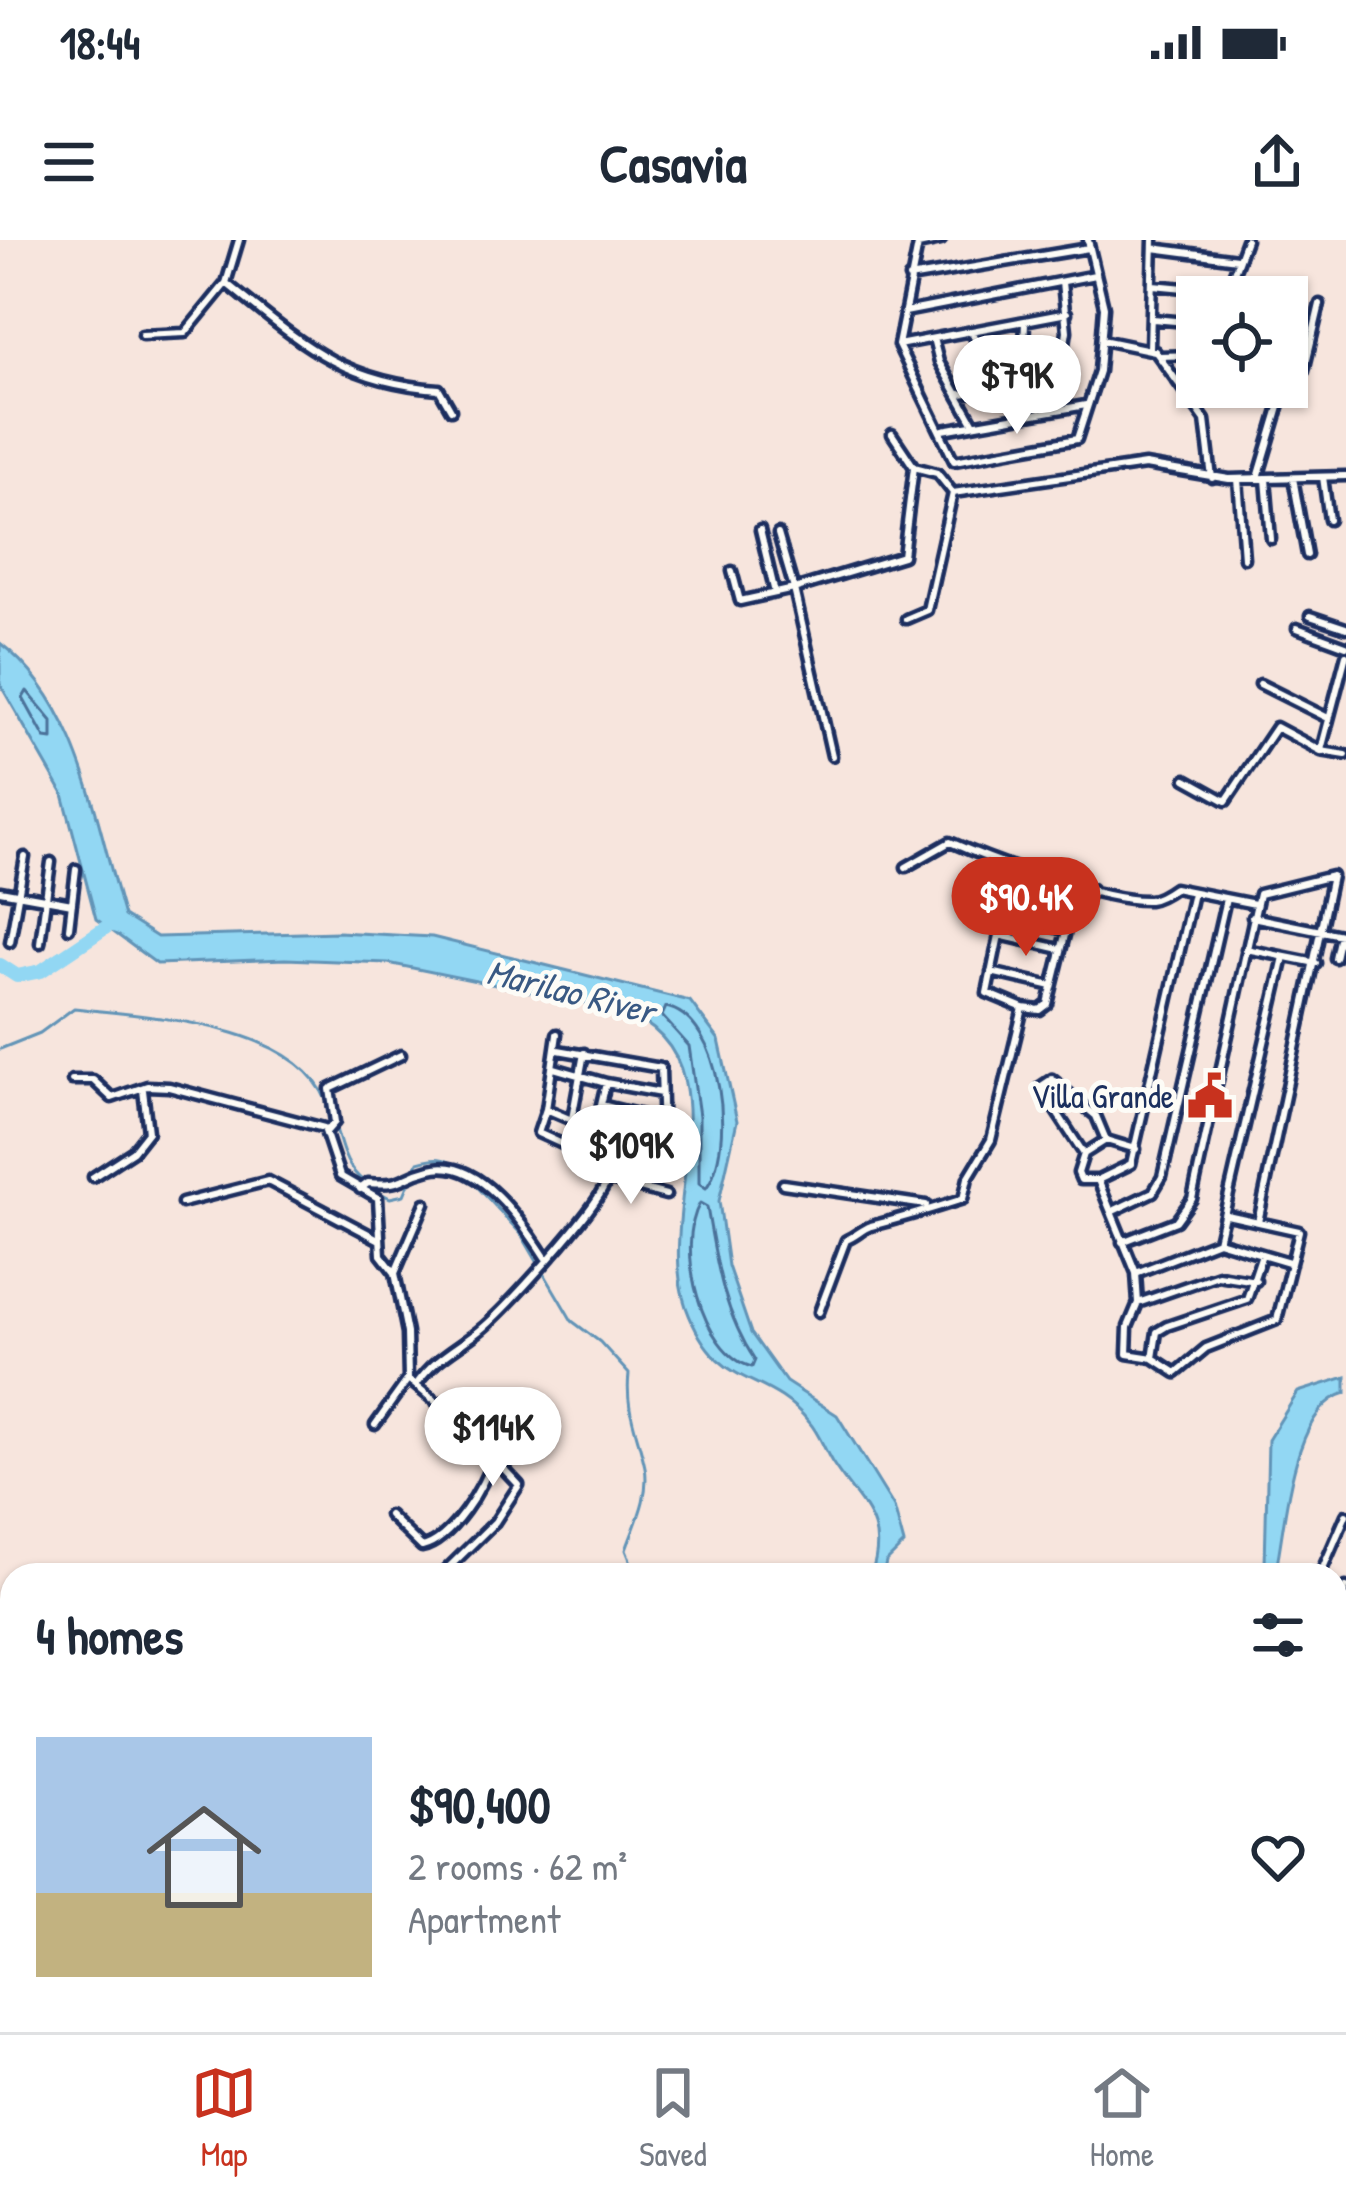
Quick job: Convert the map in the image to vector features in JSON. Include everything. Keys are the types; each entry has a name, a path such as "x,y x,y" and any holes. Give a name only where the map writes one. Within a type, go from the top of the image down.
{"street":[{"path":"142,335 185,332 226,283 239,240"},
{"path":"908,278 1089,244 1104,308 1099,371 1077,439 954,460 898,345 908,278 918,245 941,240"},
{"path":"1231,276 1246,240"},
{"path":"1150,348 1153,244 1237,259"},
{"path":"905,313 1095,275"},
{"path":"1054,407 1067,313 1062,282"},
{"path":"226,283 310,352 377,381 439,389 451,410"},
{"path":"1153,285 1176,288"},
{"path":"1308,354 1320,304"},
{"path":"898,345 934,342 1067,313"},
{"path":"1152,319 1176,321"},
{"path":"1024,347 1025,322"},
{"path":"973,334 982,358"},
{"path":"1102,340 1150,348 1176,380"},
{"path":"934,342 939,362 974,424"},
{"path":"1159,356 1176,356"},
{"path":"961,394 1059,379"},
{"path":"943,430 1086,405"},
{"path":"1194,408 1209,432 1212,478"},
{"path":"1271,539 1262,478 1280,408"},
{"path":"892,434 914,466 937,473 952,493 927,610 906,620"},
{"path":"952,493 1145,465 1212,478 1346,476"},
{"path":"732,571 740,601 903,556 914,466"},
{"path":"1323,476 1329,520"},
{"path":"1293,478 1307,555"},
{"path":"1238,479 1244,558"},
{"path":"760,530 775,593"},
{"path":"778,534 832,756"},
{"path":"1310,616 1346,628"},
{"path":"1297,628 1346,646"},
{"path":"1321,751 1346,655"},
{"path":"1260,684 1328,718"},
{"path":"1186,779 1226,801 1276,727 1321,751 1346,755"},
{"path":"906,867 950,842 1000,864 1092,890 1154,900 1174,888 1255,904"},
{"path":"10,943 14,894 25,856"},
{"path":"40,943 51,862"},
{"path":"69,928 76,869"},
{"path":"1122,1242 1176,1221 1190,1203 1259,894 1332,876 1258,1222"},
{"path":"1066,931 1004,911 987,993 1023,1008 1044,1008 1066,931 1092,890"},
{"path":"0,891 72,904"},
{"path":"1136,1149 1106,1140 1084,1154 1078,1177 1098,1180 1126,1168 1136,1149 1193,893"},
{"path":"1111,1212 1153,1192 1162,1177 1226,898"},
{"path":"1252,917 1343,935 1335,958"},
{"path":"998,935 1060,949"},
{"path":"1246,949 1316,963"},
{"path":"1218,1241 1284,957"},
{"path":"991,971 1052,986"},
{"path":"820,1312 846,1240 870,1227 897,1225 930,1206 963,1199 968,1178 991,1140 1023,1008"},
{"path":"557,1034 546,1109 536,1131 608,1165"},
{"path":"558,1050 661,1068 661,1142 616,1132 610,1136"},
{"path":"572,1120 584,1054"},
{"path":"327,1131 335,1122 330,1089 401,1055"},
{"path":"554,1068 663,1093"},
{"path":"1084,1154 1040,1087 1052,1079 1069,1098 1096,1116 1106,1140"},
{"path":"72,1080 93,1080 112,1098 170,1087 327,1131"},
{"path":"595,1130 606,1083"},
{"path":"93,1177 133,1150 148,1132 142,1090"},
{"path":"1054,1106 1069,1098"},
{"path":"601,1105 663,1120"},
{"path":"546,1109 610,1136"},
{"path":"327,1131 340,1176 381,1204 385,1265 395,1273"},
{"path":"375,1425 434,1360 479,1331 514,1297 588,1212 607,1179 610,1136"},
{"path":"609,1155 664,1168"},
{"path":"360,1189 368,1183 398,1185 431,1168 461,1170 495,1196 541,1262"},
{"path":"607,1179 666,1195"},
{"path":"1098,1180 1136,1273 1138,1304 1126,1349 1176,1373 1206,1348 1274,1323 1299,1231 1227,1215"},
{"path":"182,1203 268,1181 380,1240"},
{"path":"783,1184 930,1206"},
{"path":"425,1203 395,1273 412,1382 518,1481 517,1491 495,1522 453,1563"},
{"path":"1136,1273 1218,1241 1289,1262"},
{"path":"1153,1358 1157,1332 1243,1302 1256,1281 1262,1254"},
{"path":"1138,1304 1218,1275 1256,1281"},
{"path":"389,1515 422,1547 429,1546 452,1526 492,1458"},
{"path":"1325,1563 1346,1515"}],"water":[{"name":"Marilao River","path":"0,643 50,698 67,732 94,805 124,916 157,937 338,932 432,937 690,1001 719,1040 737,1121 719,1201 728,1266 751,1333 786,1382 837,1415 894,1507 904,1544 886,1563 874,1563 877,1540 869,1514 813,1426 776,1393 712,1354 686,1307 679,1269 679,1227 687,1099 678,1062 657,1032 619,1010 388,963 285,959 157,964 96,919 63,794 0,684"},
{"path":"1346,1377 1346,1393 1328,1402 1303,1441 1277,1563 1265,1563 1268,1440 1298,1392"}],"waterway":[{"path":"0,965 17,976 41,971 111,924 120,927"},
{"path":"0,1049 40,1033 74,1008 216,1028 252,1039 310,1075 327,1102 352,1169 390,1198 404,1195 418,1162 444,1160 458,1168"},
{"path":"470,1179 521,1234 572,1321 600,1342 629,1374 630,1411 646,1478 641,1510 626,1550 631,1563"}],"place":[{"name":"Villa Grande","path":"1210,1096"}]}
